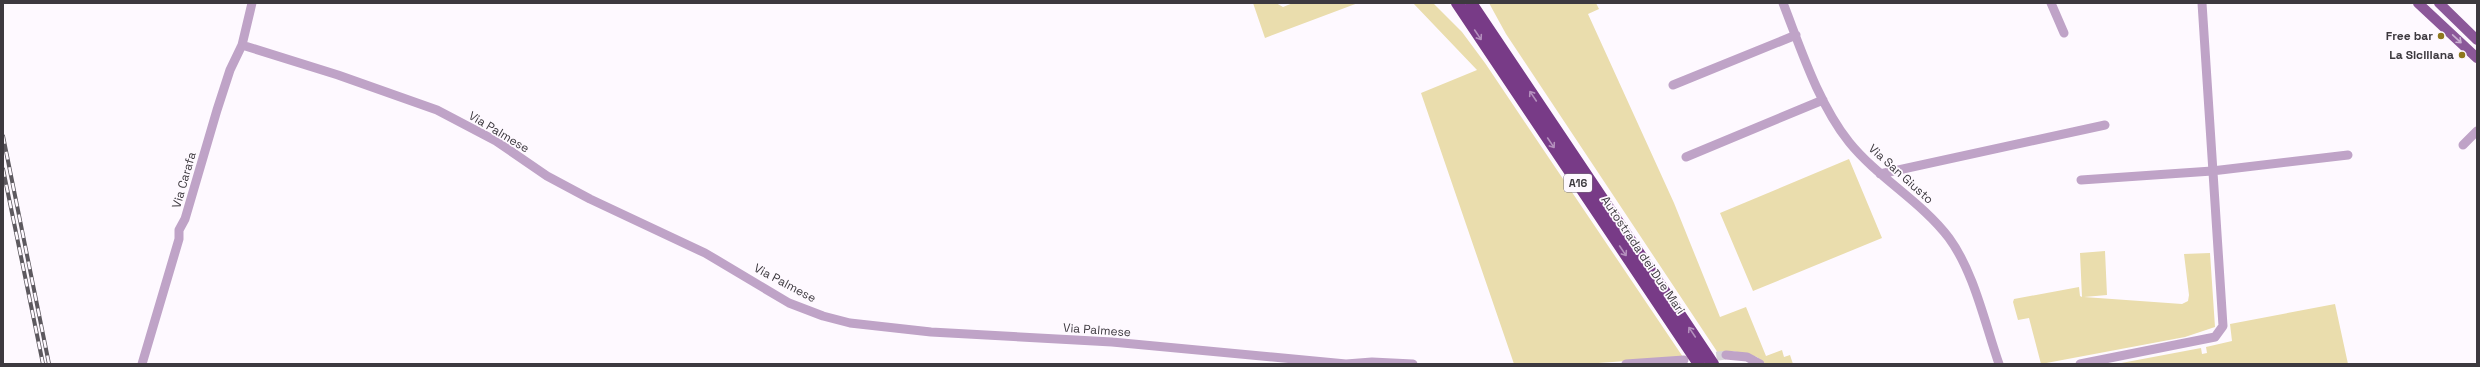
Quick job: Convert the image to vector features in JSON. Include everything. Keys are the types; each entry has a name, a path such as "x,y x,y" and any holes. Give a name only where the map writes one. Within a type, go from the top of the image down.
{"highway":[{"name":"Autostrada dei Due Mari","path":"1457,3 1699,364"},
{"name":"Autostrada dei Due Mari","path":"1471,3 1714,364"}],"main road":[{"path":"2418,3 2477,58"},
{"path":"2439,3 2477,40"}],"street":[{"name":"Via Carafa","path":"142,364 179,239 179,230 185,219 216,110 230,70 242,45 252,3"},
{"name":"Via San Giusto","path":"1783,3 1823,100 1849,141 1880,174 1930,217 1949,238 1960,255 1999,364"},
{"path":"2051,3 2064,33"},
{"path":"2080,364 2215,337 2223,326 2202,3"},
{"path":"1673,85 1796,35"},
{"name":"Via Palmese","path":"242,45 338,75 437,110 496,141 547,176 578,193 705,253 789,302 823,316 850,323 931,332 1112,342 1346,364 1372,362 1413,364"},
{"path":"1686,157 1823,100"},
{"path":"1880,174 2105,125"},
{"path":"2463,145 2476,134"},
{"path":"2081,180 2212,171 2348,155"},
{"path":"1726,355 1747,357 1760,364"},
{"path":"1626,364 1684,360"}],"shaded area":[{"path":"1253,3 1276,3 1283,7 1293,3 1358,3 1265,38"},
{"path":"1413,3 1433,3 1462,32 1485,63 1683,357 1584,364 1514,364 1421,93 1477,70"},
{"path":"1489,3 1596,3 1599,9 1588,14 1674,203 1720,317 1746,307 1766,356 1782,350 1784,357 1790,355 1793,364 1766,364 1757,357 1733,351 1718,353 1506,34"},
{"path":"1849,159 1882,238 1753,291 1720,213"},
{"path":"2105,251 2107,295 2084,297 2182,304 2188,301 2189,295 2184,254 2210,253 2215,327 2185,337 2041,364 2029,318 2018,320 2013,302 2014,299 2079,287 2080,296 2082,297 2080,253"},
{"path":"2335,304 2348,364 2116,364 2201,348 2202,354 2207,353 2206,347 2232,341 2230,324"}],"tunnel":[{"path":"1703,358 1726,355"}],"railway":[{"path":"3,136 49,364"},
{"path":"3,169 43,364"}],"place":[{"name":"Free bar","path":"2441,36"},
{"name":"La Siciliana","path":"2462,55"}]}
